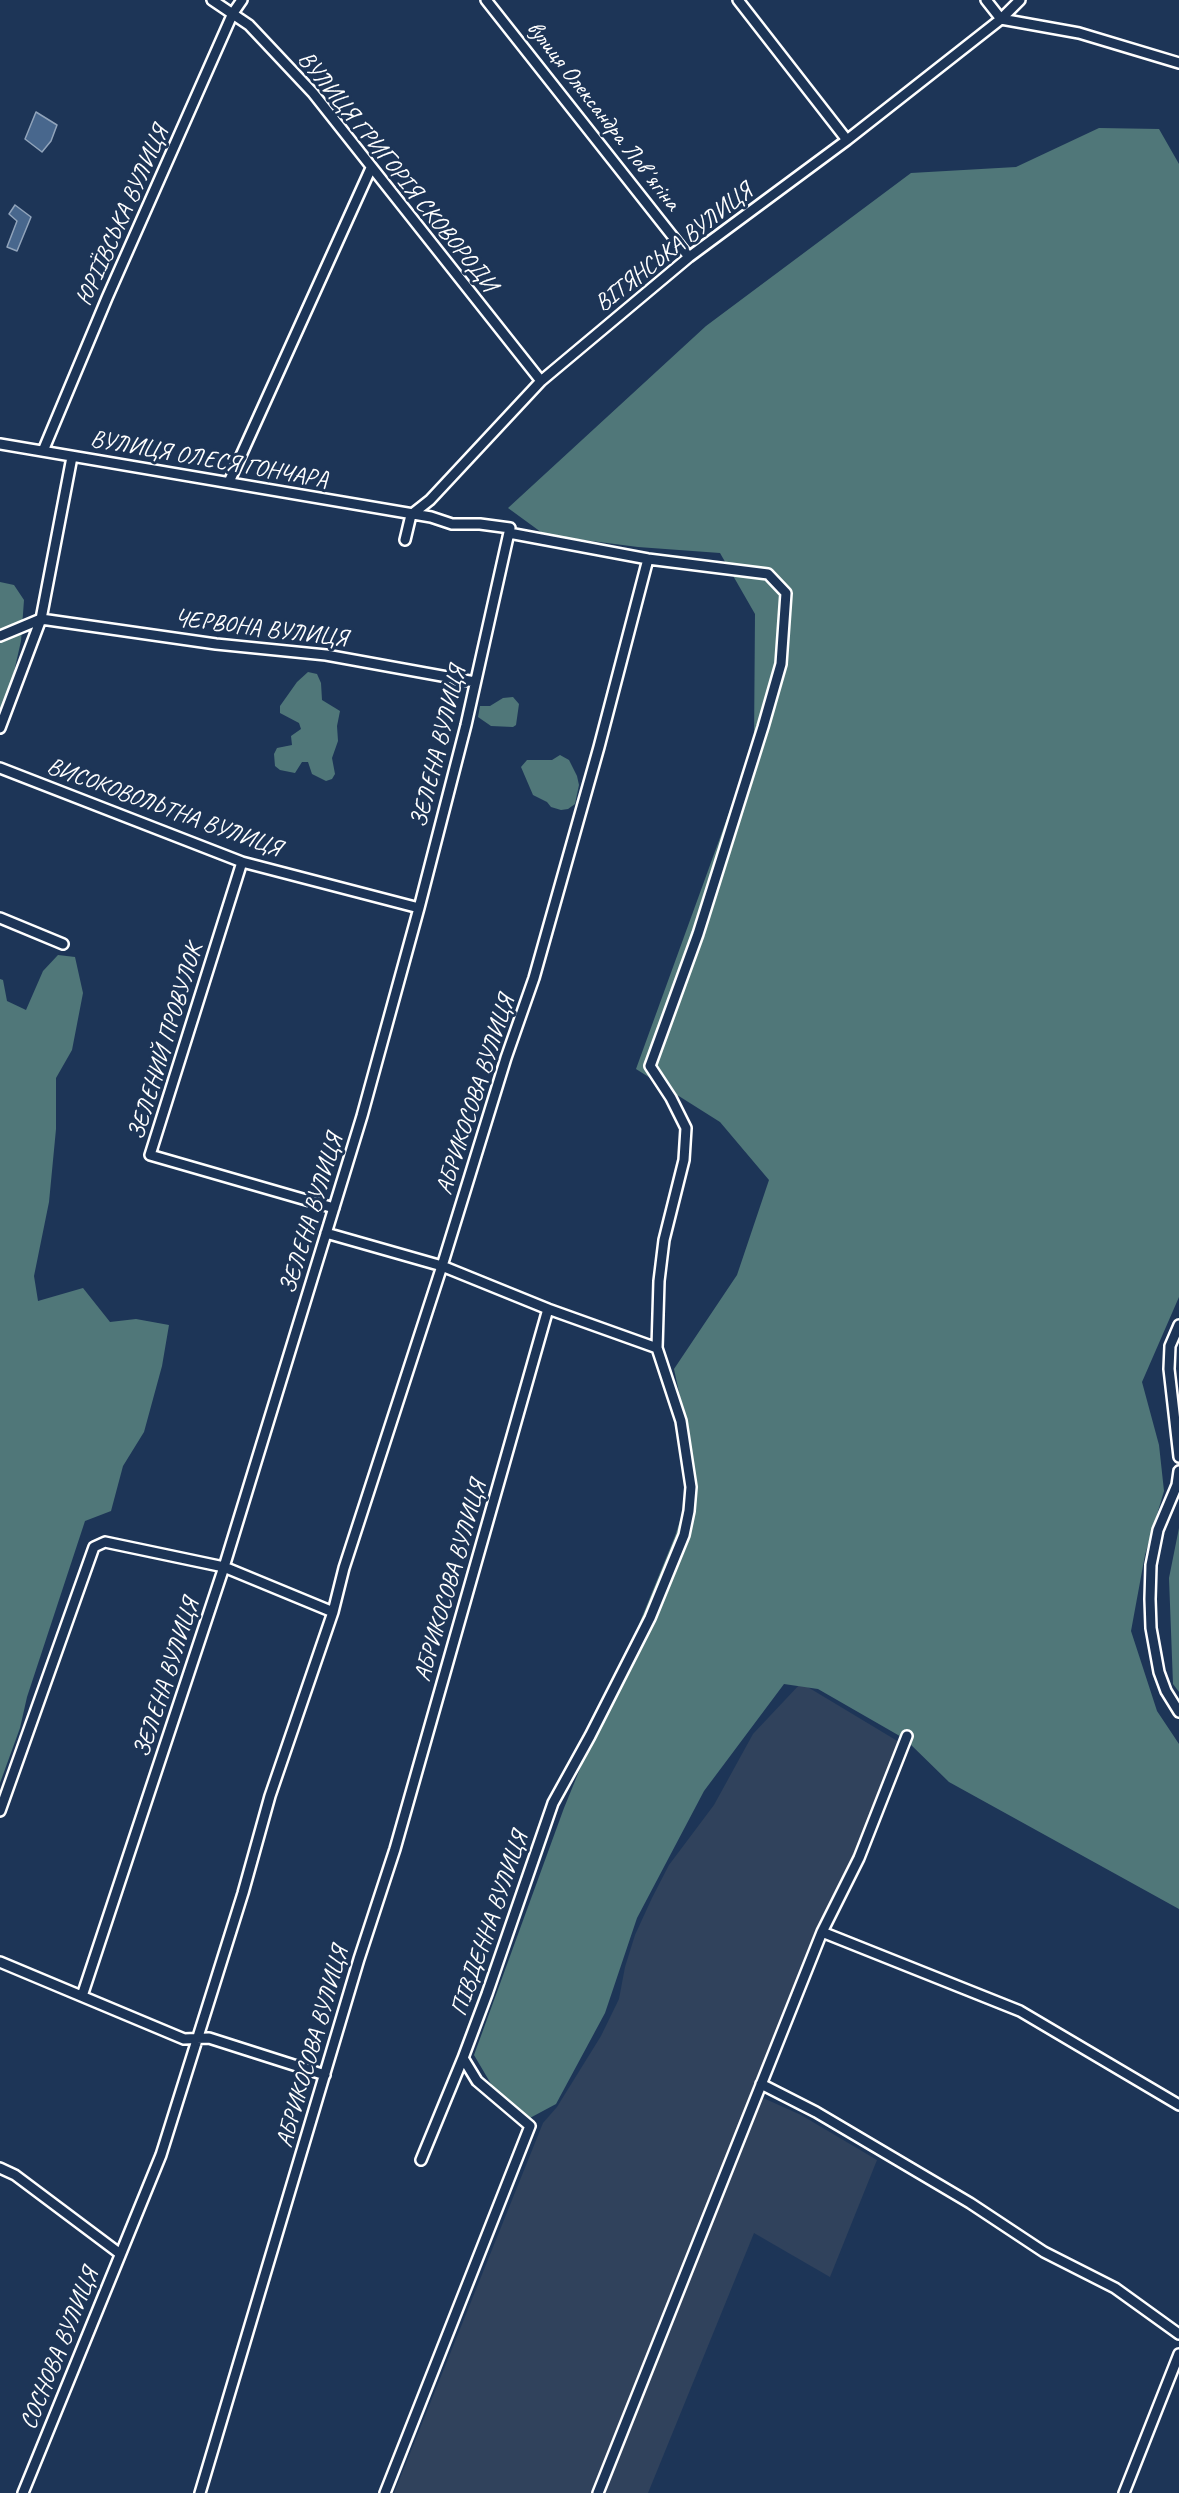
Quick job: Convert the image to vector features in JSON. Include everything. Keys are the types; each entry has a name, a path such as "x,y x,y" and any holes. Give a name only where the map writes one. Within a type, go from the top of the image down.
{"street":[{"name":"ВУЛИЦЯ ГРИГОРІЯ СКОВОРОДИ","path":"212,0 249,25 313,93 541,381"},
{"name":"ЮРІЇВСЬКА ВУЛИЦЯ","path":"44,451 107,298 233,13 242,0"},
{"name":"вулиця Олександра Ловʼягіна","path":"486,0 690,257"},
{"path":"738,0 847,140"},
{"path":"986,0 1001,19 1079,33 1179,63"},
{"name":"ВІТЯНСЬКА ВУЛИЦЯ","path":"411,515 430,500 541,381 690,257 847,140 1001,19 1020,0"},
{"path":"229,482 371,168"},
{"name":"ВУЛИЦЯ ОЛЕСЯ ГОНЧАРА","path":"0,444 411,515"},
{"path":"0,728 40,619 72,457"},
{"path":"430,500 426,510 431,518"},
{"path":"326,1233 442,1266 548,1309 657,1348 659,1281 664,1240 684,1160 687,1128 650,1066 698,934 782,663 786,593 768,574 648,559 508,533 510,528 502,526 452,524 411,515 405,540"},
{"name":"ЗЕЛЕНА ВУЛИЦЯ","path":"82,1996 224,1567 365,1105 419,908 475,682 508,533"},
{"name":"АБРИКОСОВА ВУЛИЦЯ","path":"333,1612 344,1568 442,1266 506,1058 534,978 599,747 648,559"},
{"path":"0,636 40,619"},
{"name":"ЧЕРВОНА ВУЛИЦЯ","path":"40,619 216,644 326,655 475,682"},
{"name":"ВИСОКОВОЛЬТНА ВУЛИЦЯ","path":"0,768 242,862 419,908"},
{"name":"ЗЕЛЕНИЙ ПРОВУЛОК","path":"242,862 150,1155 334,1208"},
{"path":"0,918 63,944"},
{"name":"АБРИКОСОВА ВУЛИЦЯ","path":"201,2493 359,1959 395,1849 548,1309"},
{"path":"1179,1325 1170,1346 1169,1369 1179,1457"},
{"name":"ПІВДЕННА ВУЛИЦЯ","path":"421,2160 487,1994 553,1803 650,1618 684,1535 691,1487 681,1421 657,1348"},
{"path":"1179,1471 1177,1485 1158,1530 1151,1565 1150,1599 1151,1628 1159,1672 1166,1691 1179,1712"},
{"path":"0,1812 94,1547 105,1542 224,1567 333,1612"},
{"name":"СОСНОВА ВУЛИЦЯ","path":"23,2493 119,2253 161,2155 243,1893 270,1796 333,1612"},
{"path":"598,2493 822,1932 859,1858 907,1736"},
{"path":"822,1932 1020,2011 1179,2105"},
{"path":"0,1962 184,2039 208,2038 325,2075"},
{"path":"385,2493 530,2126 477,2081 463,2058"},
{"path":"761,2085 816,2112 970,2203 1044,2252 1115,2288 1179,2334"},
{"name":"СОСНОВА ВУЛИЦЯ","path":"0,2168 15,2175 119,2253"},
{"path":"1124,2493 1179,2354"}],"shaded area":[{"path":"36,112 57,125 51,141 42,152 25,139"},
{"path":"15,205 31,217 17,251 7,247 17,221 9,214"},
{"path":"801,1683 899,1742 854,1861 860,1867 821,1950 761,2097 801,2115 877,2160 830,2277 754,2233 648,2493 394,2493 543,2123 557,2107 601,2036 619,1999 625,1967 635,1935 652,1898 669,1865 714,1805 753,1734"}],"green space":[{"path":"1099,128 1159,129 1179,164 1179,1297 1142,1382 1159,1445 1164,1491 1145,1555 1131,1631 1157,1711 1179,1744 1179,1909 949,1782 905,1739 818,1689 784,1684 704,1791 637,1918 605,2013 556,2104 528,2119 494,2089 474,2055 564,1808 675,1536 691,1487 689,1439 674,1369 737,1275 769,1180 720,1122 636,1069 754,744 755,614 720,553 638,547 545,535 508,508 706,326 911,173 1016,167"},
{"path":"0,582 14,585 24,600 21,641 11,685 0,712"},
{"path":"308,672 317,674 321,683 322,700 340,711 337,726 338,741 332,758 335,774 332,779 326,781 312,774 308,762 302,762 295,773 280,770 275,766 274,754 277,748 292,745 291,736 301,729 299,723 280,713 280,706 297,682"},
{"path":"513,697 519,704 516,725 513,727 491,726 478,717 480,706 490,706 503,698"},
{"path":"560,755 569,760 579,785 575,804 568,809 561,810 551,807 547,802 533,795 521,767 527,760 552,760"},
{"path":"58,955 75,957 83,993 72,1050 56,1078 56,1129 49,1202 34,1276 38,1301 83,1288 110,1322 136,1319 169,1325 162,1366 144,1432 123,1466 111,1511 85,1521 27,1697 20,1728 0,1783 0,979 3,980 7,1001 26,1010 43,971"},
{"path":"1179,1528 1179,1692 1173,1684 1169,1578"}]}
